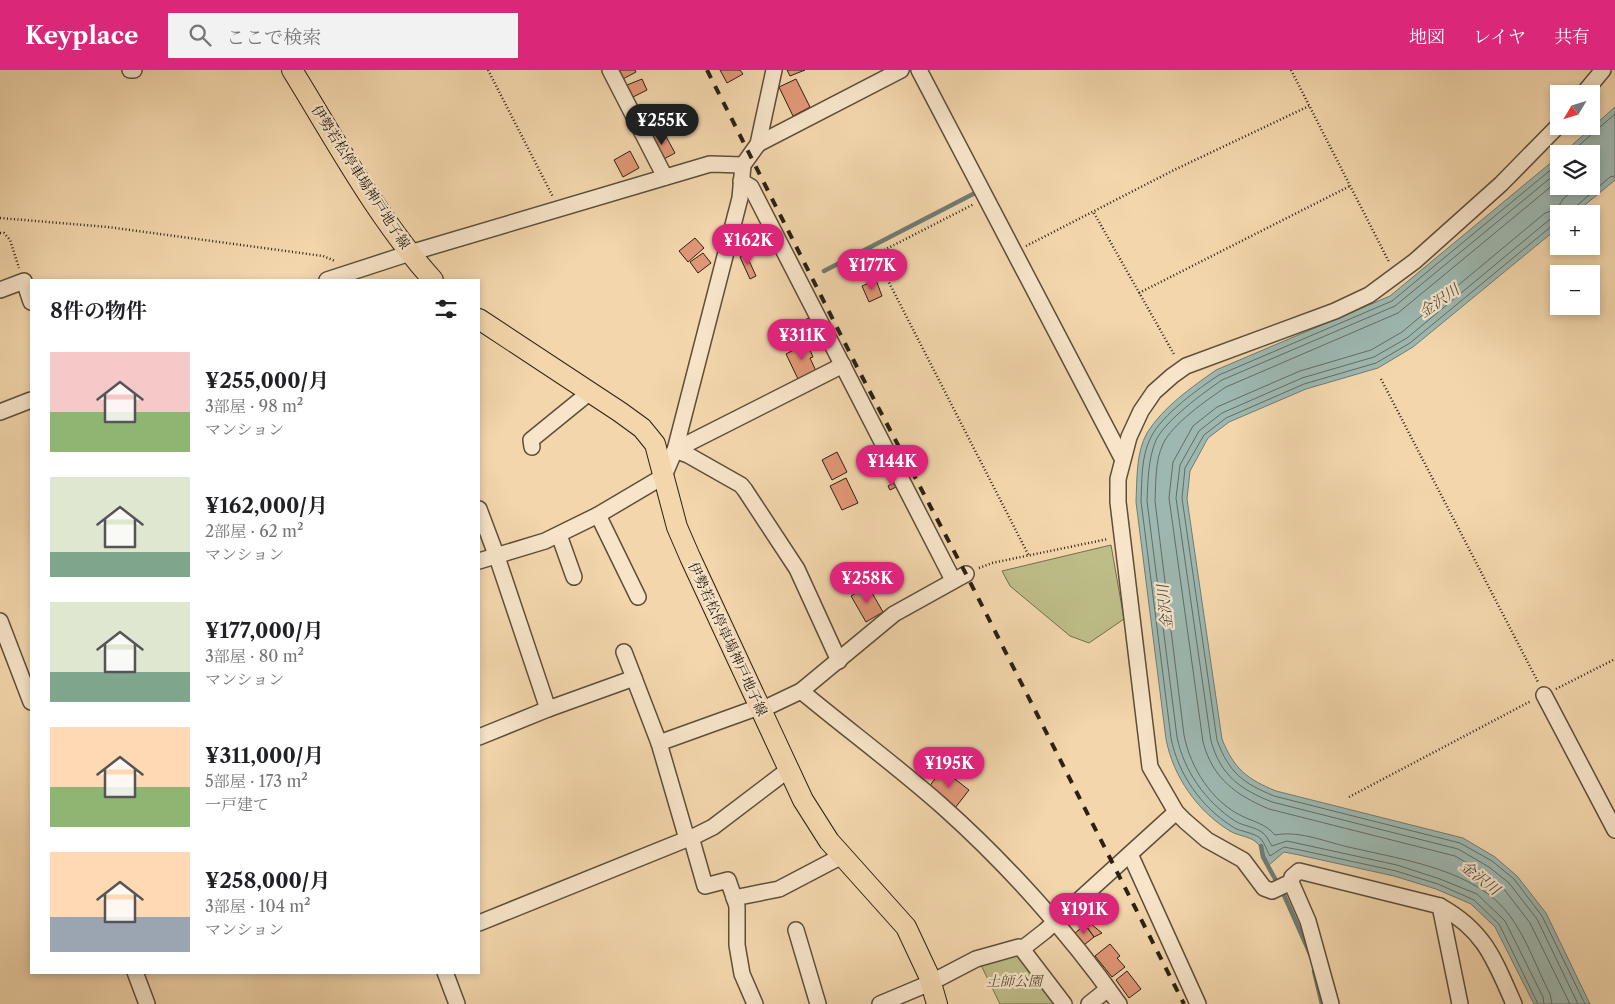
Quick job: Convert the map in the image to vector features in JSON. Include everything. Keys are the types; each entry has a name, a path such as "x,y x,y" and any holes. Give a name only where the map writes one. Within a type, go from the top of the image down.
{"main road":[{"name":"伊勢若松停車場神戸地子線","path":"292,70 357,176 410,253 432,279"},
{"name":"伊勢若松停車場神戸地子線","path":"480,320 642,428 654,444 677,527 788,770 818,825 842,856 906,927 913,938 937,1004"}],"street":[{"path":"610,70 665,177"},
{"path":"480,561 497,557 559,535 598,515 664,476 675,450 733,226 743,165 758,144 774,70"},
{"path":"758,144 901,70"},
{"path":"919,70 1122,458"},
{"path":"1589,85 1603,70"},
{"path":"1514,1004 1488,948 1469,924 1440,906 1299,871 1284,886 1272,891 1264,888 1243,860 1207,840 1176,812 1150,767 1118,502 1122,458 1128,437 1149,398 1182,369 1207,357 1335,310 1369,295 1396,277 1501,184 1550,135"},
{"path":"330,279 356,269 710,164 743,165"},
{"path":"659,744 760,709 801,691 894,614 960,577 843,365 751,186 741,181"},
{"path":"0,290 24,281 30,299"},
{"path":"675,450 843,365"},
{"path":"532,447 531,440 590,392"},
{"path":"0,412 30,400"},
{"path":"675,450 741,485 745,490 797,569 839,661"},
{"path":"480,512 548,709"},
{"path":"598,515 638,598"},
{"path":"559,535 574,576"},
{"path":"0,621 30,699"},
{"path":"624,652 659,744 705,886 728,880 737,906 737,945 742,974 755,1004"},
{"path":"480,737 548,709 634,678"},
{"path":"801,691 942,806 1055,922 1119,1004"},
{"path":"1544,695 1615,830"},
{"path":"480,923 713,827 788,770"},
{"path":"1022,949 1055,922 1176,812"},
{"path":"1130,854 1198,1004"},
{"path":"734,898 779,889 842,856"},
{"path":"1284,886 1308,921 1331,1004"},
{"path":"1440,906 1460,1004"},
{"path":"796,930 818,1004"},
{"path":"880,1004 976,959 1018,947 1022,949 1064,1004"},
{"path":"136,974 147,1004"},
{"path":"446,974 457,1004"},
{"path":"1088,1004 1108,988"}],"path":[{"path":"488,70 559,209"},
{"path":"1291,70 1396,277"},
{"path":"1014,252 1176,169 1309,106"},
{"path":"1139,293 1350,186"},
{"path":"853,266 986,198"},
{"path":"1094,212 1182,369"},
{"path":"0,218 108,227 323,256 356,269"},
{"path":"0,233 4,233 10,240 24,281"},
{"path":"876,254 879,264 1029,556"},
{"path":"1381,379 1544,695"},
{"path":"960,577 992,563 1122,536"},
{"path":"1349,797 1615,659"}],"green space":[{"path":"1111,545 1124,619 1089,643 1070,636 1010,586 1002,571"},
{"name":"土師公園","path":"1020,952 1060,1004 1000,1004 980,963"}],"water":[{"path":"1615,107 1615,180 1600,192 1600,145 1572,145 1583,135 1600,135 1600,120"},
{"name":"金沢川","path":"1550,163 1550,195 1597,195 1585,205 1550,205 1550,234 1413,347 1378,368 1306,389 1229,422 1208,438 1190,471 1187,499 1222,739 1231,758 1243,772 1257,782 1276,791 1463,838 1495,857 1517,876 1546,913 1590,1004 1534,1004 1495,927 1471,904 1436,889 1394,876 1284,852 1269,865 1262,849 1256,842 1250,838 1233,833 1218,823 1197,803 1181,779 1169,753 1136,502 1138,466 1143,441 1161,415 1178,398 1216,370 1390,296"}],"building":[{"path":"616,70 635,70 636,72 621,80"},
{"path":"720,70 740,70 743,74 727,83"},
{"path":"787,70 805,70 790,76"},
{"path":"642,79 647,90 633,97 627,85"},
{"path":"796,79 810,107 793,116 779,87"},
{"path":"663,131 675,153 662,160 650,138"},
{"path":"630,151 639,168 623,177 614,160"},
{"path":"695,238 704,248 688,262 679,251"},
{"path":"703,253 711,263 698,273 690,262"},
{"path":"746,254 756,276 750,279 740,257"},
{"path":"876,280 882,296 869,302 862,286"},
{"path":"809,318 816,331 802,338 795,324"},
{"path":"807,343 813,357 810,358 816,371 798,379 786,354"},
{"path":"837,452 847,472 832,480 822,460"},
{"path":"846,478 858,503 842,510 830,486"},
{"path":"893,483 896,487 890,490 888,486"},
{"path":"868,586 883,612 866,622 851,596"},
{"path":"942,769 969,790 955,808 929,787"},
{"path":"1091,924 1102,933 1094,937 1087,927"},
{"path":"1085,925 1094,937 1084,945 1075,933"},
{"path":"1110,944 1120,956 1117,958 1125,967 1112,977 1095,956"},
{"path":"1127,971 1141,989 1129,998 1116,980"}],"waterway":[{"path":"824,271 975,193"},
{"path":"1261,846 1263,857 1284,895 1311,956"},
{"path":"1314,971 1322,1004"}],"railway":[{"path":"707,70 858,369 966,574 1184,1004"}]}
